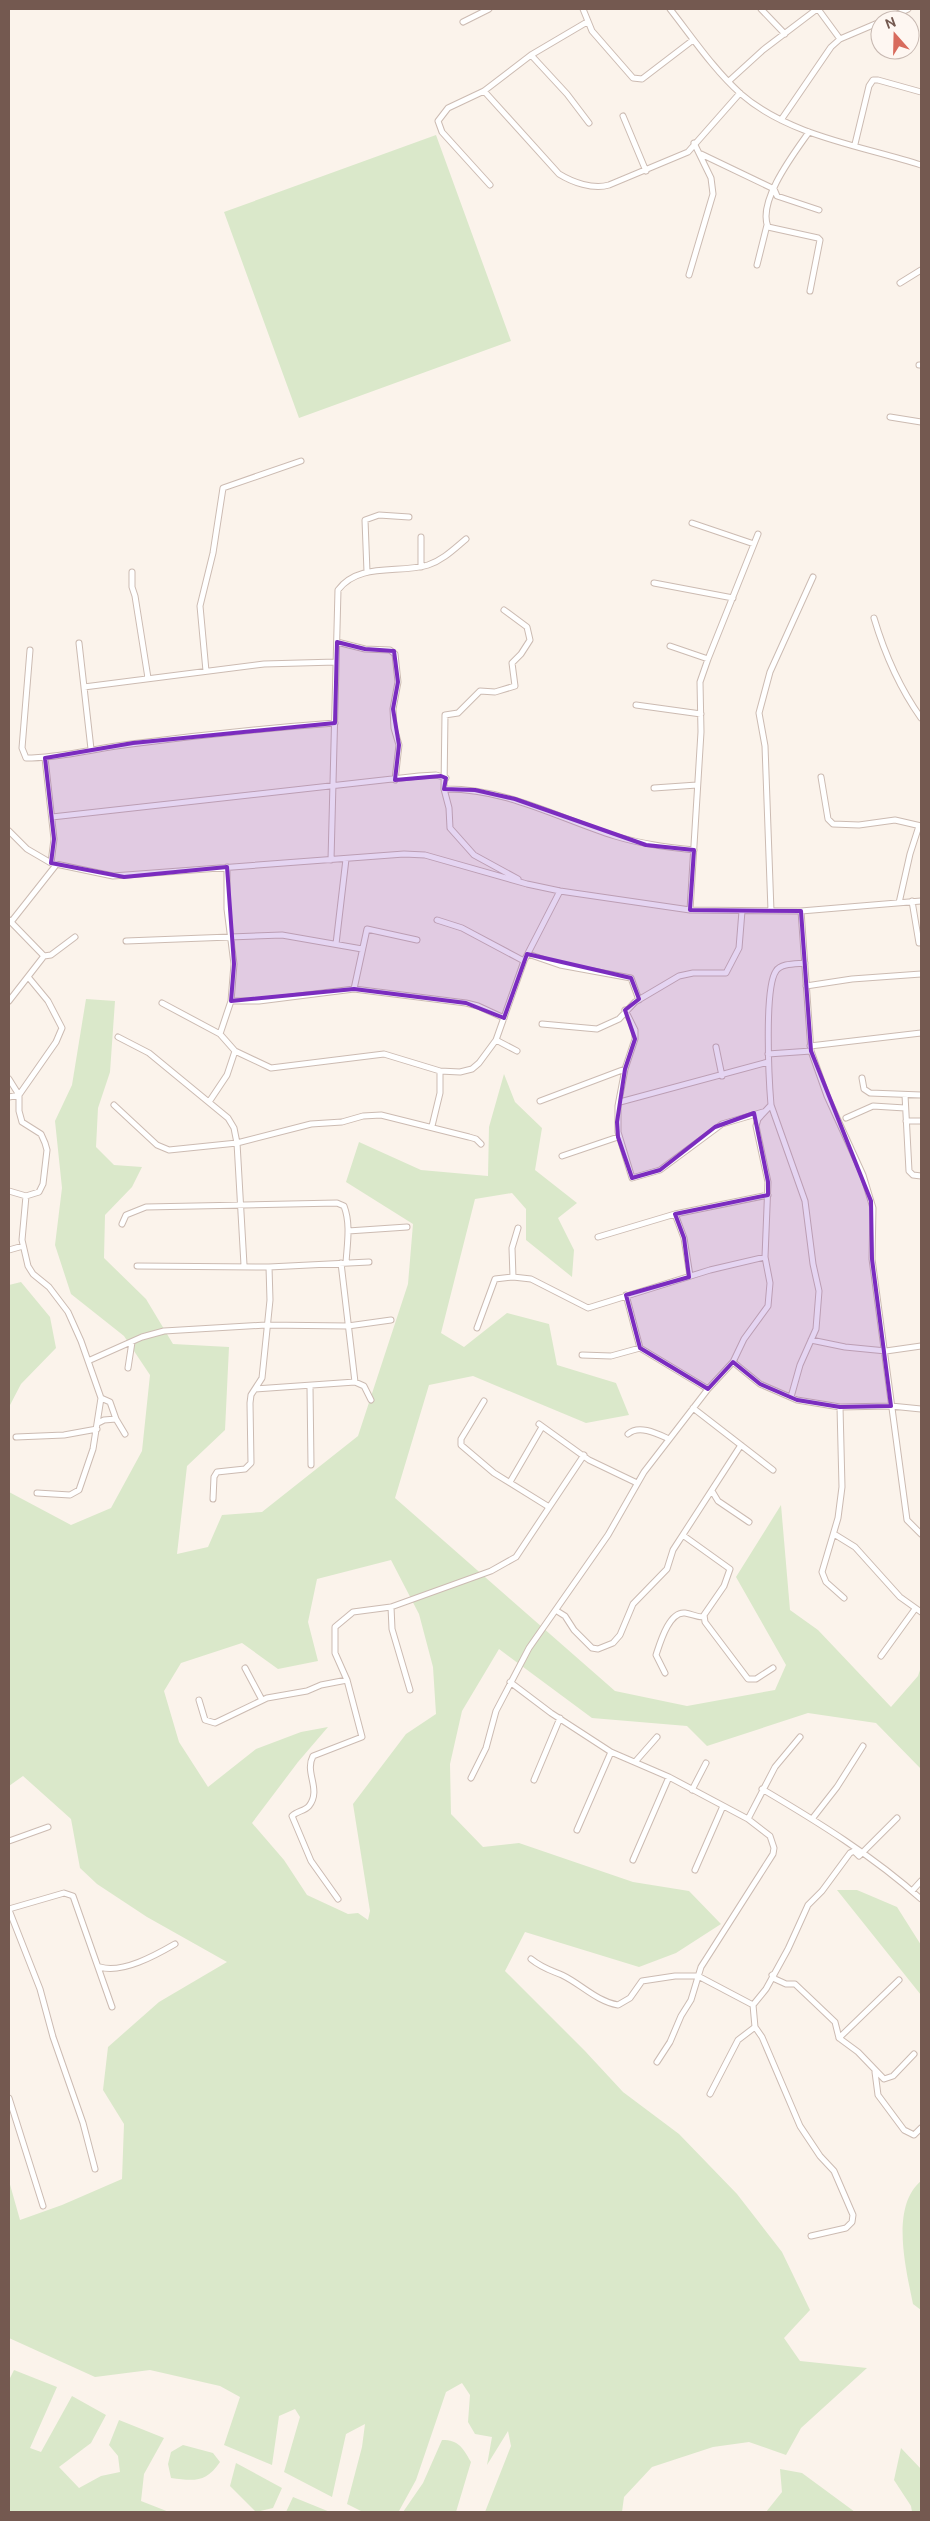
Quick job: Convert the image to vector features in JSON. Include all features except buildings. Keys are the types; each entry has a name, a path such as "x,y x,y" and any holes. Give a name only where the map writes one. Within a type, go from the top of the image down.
{"street":[{"path":"463,22 489,9"},
{"path":"583,9 587,22 622,65 638,80 642,79 693,40"},
{"path":"670,9 693,40 740,93 781,120 809,132 921,165"},
{"path":"761,9 785,34"},
{"path":"729,81 818,9 840,39"},
{"path":"490,185 442,132 438,124 440,118 448,108 484,91 531,55 587,22"},
{"path":"781,120 831,47 840,39 870,26"},
{"path":"531,55 567,94 589,122"},
{"path":"855,144 873,80 921,92"},
{"path":"484,91 559,174 568,179 603,187 683,156 740,93"},
{"path":"623,116 646,171"},
{"path":"757,265 767,225 768,206 774,189 782,172 809,132"},
{"path":"689,275 713,194 711,178 694,143"},
{"path":"701,154 774,189 777,196 819,210"},
{"path":"767,225 782,231 820,240 810,291"},
{"path":"900,283 921,270"},
{"path":"890,417 921,422"},
{"path":"206,671 200,606 213,553 224,488 301,461"},
{"path":"367,572 365,520 379,514 409,517"},
{"path":"692,523 754,544"},
{"path":"690,910 701,714 700,682 758,534"},
{"path":"421,537 421,567"},
{"path":"331,860 338,590 346,581 367,572 421,567 444,558 466,539"},
{"path":"132,572 132,587 136,596 148,678"},
{"path":"771,911 765,746 759,713 770,672 813,577"},
{"path":"654,583 733,598"},
{"path":"504,610 526,627 530,640 521,654 512,663 515,686 496,692 480,691 458,713 445,715 446,778 444,789 450,808 450,828 474,855 527,884"},
{"path":"874,618 884,650 903,692 921,718"},
{"path":"337,642 365,649 390,650 395,654 398,682 393,709 394,728 399,745 395,780"},
{"path":"79,643 91,749"},
{"path":"670,646 708,658"},
{"path":"30,650 22,753 26,758 45,758 91,749 268,728 335,723"},
{"path":"84,687 274,663 336,662"},
{"path":"636,705 701,714"},
{"path":"44,956 10,921 54,864 54,839 45,758"},
{"path":"52,817 436,775 446,778"},
{"path":"821,777 828,819 833,824 859,825 895,820 920,826 910,854 899,903"},
{"path":"654,788 697,784"},
{"path":"444,789 475,790 515,799 553,811 581,824 646,845 694,850"},
{"path":"9,831 27,849 54,864 124,877 227,867 346,859 384,854 425,855 527,884 560,891 690,910 801,911 921,900"},
{"path":"336,944 346,859"},
{"path":"220,1034 231,1002 234,964 230,936 227,867"},
{"path":"162,1003 220,1034 235,1051 270,1068 384,1054 440,1071 460,1072 472,1068 479,1063 496,1040 524,961 560,891"},
{"path":"912,902 919,944"},
{"path":"542,1024 597,1029 618,1019 625,1010 639,1000 685,974 726,973 740,948 742,911"},
{"path":"801,911 810,1048 822,1084 863,1176 871,1201 872,1259 886,1351 891,1406 907,1520 921,1534"},
{"path":"437,920 462,928 524,961"},
{"path":"354,988 366,931 369,928 417,940"},
{"path":"126,941 230,936 291,936 362,949"},
{"path":"9,1001 29,978 44,956 51,955 75,937"},
{"path":"528,954 560,965 631,978 639,1000"},
{"path":"791,1398 799,1367 818,1320 820,1291 809,1243 807,1208 771,1105 768,1054 771,982 776,970 782,966 804,963"},
{"path":"806,986 852,978 921,974"},
{"path":"9,1097 19,1095 56,1042 62,1028 53,1009 29,978"},
{"path":"231,1002 259,1001 354,988 466,1003 478,1006 504,1018"},
{"path":"625,1010 635,1030 635,1039 625,1069 618,1106 618,1137 632,1178 660,1170 722,1124 763,1112"},
{"path":"768,1054 921,1033"},
{"path":"118,1037 150,1054 228,1118 237,1143 244,1265"},
{"path":"496,1040 518,1051"},
{"path":"716,1047 722,1076"},
{"path":"209,1102 227,1075 235,1051"},
{"path":"620,1102 722,1076 768,1062"},
{"path":"540,1101 625,1069"},
{"path":"432,1126 440,1093 440,1071"},
{"path":"862,1078 866,1092 905,1095 921,1094"},
{"path":"9,1079 19,1095 20,1118 25,1124 41,1134 47,1150 42,1189 39,1192 26,1196 9,1191"},
{"path":"905,1095 909,1171 913,1175 921,1176"},
{"path":"114,1105 165,1150 237,1143 286,1129 311,1124 342,1122 366,1116 388,1116 432,1126 476,1139 481,1144"},
{"path":"471,1778 486,1748 496,1711 529,1648 557,1611 618,1520 637,1483 708,1389 733,1362 744,1339 768,1306 770,1283 765,1257 768,1194 765,1163 756,1126 763,1112 771,1105"},
{"path":"846,1118 873,1106 893,1109 905,1108"},
{"path":"906,1121 921,1121"},
{"path":"562,1156 618,1137"},
{"path":"598,1237 675,1214 768,1194"},
{"path":"26,1196 22,1234 23,1246 30,1271 49,1287 68,1312 101,1398 102,1418 97,1426 93,1449 76,1493 37,1493"},
{"path":"122,1224 126,1215 146,1207 300,1203 341,1204 345,1210 348,1230 343,1263 354,1382"},
{"path":"675,1214 684,1238 690,1276"},
{"path":"348,1230 407,1227"},
{"path":"513,1276 512,1248 518,1228"},
{"path":"9,1250 23,1246"},
{"path":"477,1328 493,1281 513,1276 531,1279 588,1308 690,1276 765,1257"},
{"path":"137,1266 244,1265 269,1267 369,1262"},
{"path":"213,1499 214,1477 217,1472 246,1469 250,1466 250,1403 255,1389 262,1378 270,1300 269,1267"},
{"path":"626,1295 640,1348 708,1389"},
{"path":"88,1361 152,1334 171,1330 266,1325 348,1326 391,1320"},
{"path":"811,1340 845,1347 886,1351 921,1346"},
{"path":"128,1368 132,1342"},
{"path":"582,1355 611,1356 640,1348"},
{"path":"733,1362 760,1384 791,1398 840,1407 891,1406 921,1409"},
{"path":"255,1389 310,1387 354,1382 364,1386 371,1400"},
{"path":"310,1387 311,1465"},
{"path":"101,1398 110,1402 116,1419 125,1434"},
{"path":"484,1401 460,1442 494,1473 549,1507"},
{"path":"840,1407 842,1487 834,1534 822,1575 826,1582 844,1598"},
{"path":"693,1408 773,1470"},
{"path":"102,1418 116,1419"},
{"path":"16,1437 64,1435 97,1426"},
{"path":"510,1482 540,1426 589,1460 637,1483"},
{"path":"628,1434 637,1429 657,1433 669,1439"},
{"path":"557,1611 565,1616 574,1630 592,1648 598,1649 613,1643 620,1635 633,1604 670,1565 671,1554 685,1537 741,1445"},
{"path":"338,1899 310,1861 292,1816 308,1807 314,1792 308,1767 313,1756 362,1737 347,1680 335,1653 335,1627 353,1612 391,1607 491,1571 509,1562 516,1557 584,1455"},
{"path":"712,1491 718,1501 749,1522"},
{"path":"834,1534 855,1547 900,1598 921,1612"},
{"path":"685,1537 730,1569 724,1586 703,1617"},
{"path":"391,1607 392,1629 410,1690"},
{"path":"881,1656 915,1609"},
{"path":"665,1673 656,1655 667,1624 678,1614 684,1612 694,1617 703,1617"},
{"path":"703,1617 748,1679 756,1679 774,1668"},
{"path":"246,1668 262,1700"},
{"path":"199,1700 205,1720 215,1723 262,1700 307,1691 347,1680"},
{"path":"510,1682 612,1752 669,1777 748,1819 770,1836 774,1848 773,1854 701,1967 691,2000 681,2016 670,2042 657,2062"},
{"path":"534,1780 560,1718"},
{"path":"635,1762 657,1737"},
{"path":"748,1819 775,1767 800,1737"},
{"path":"812,1819 850,1768 863,1746"},
{"path":"577,1830 612,1752"},
{"path":"692,1790 706,1763"},
{"path":"633,1860 669,1777"},
{"path":"762,1789 812,1819 862,1853 921,1899"},
{"path":"694,1870 723,1806"},
{"path":"811,2236 846,2228 852,2222 853,2214 834,2171 820,2156 800,2126 762,2037 755,2027 753,2006 766,1988 793,1940 808,1905 822,1891 850,1853 854,1851 859,1856 897,1818"},
{"path":"9,1841 48,1827"},
{"path":"912,1891 921,1881"},
{"path":"95,2169 83,2123 53,2036 40,1989 9,1909 48,1896 70,1894 100,1967 112,2007"},
{"path":"100,1967 110,1969 137,1962 152,1957 175,1944"},
{"path":"531,1959 546,1970 562,1975 591,1994 618,2005 630,1998 642,1981 675,1976 698,1976 753,2006"},
{"path":"772,1978 795,1984 835,2022 839,2038 858,2052 875,2071 887,2079 914,2054"},
{"path":"839,2038 899,1980"},
{"path":"710,2094 738,2040 755,2027"},
{"path":"875,2071 878,2095 904,2130 914,2135 921,2128"},
{"path":"9,2098 44,2206"}],"highlighted area":[{"path":"337,642 365,649 394,651 398,682 393,709 399,745 395,780 441,776 446,778 444,789 475,790 515,799 646,845 694,850 690,910 801,911 811,1051 871,1201 872,1259 891,1406 840,1407 797,1400 760,1384 733,1362 708,1389 640,1348 626,1295 689,1277 684,1238 675,1214 768,1195 768,1182 754,1113 715,1127 660,1170 632,1178 618,1137 617,1122 625,1069 635,1039 625,1010 639,999 631,978 527,954 504,1018 466,1003 354,989 231,1001 234,964 227,867 124,877 51,863 54,839 45,758 133,743 335,723"}],"green space":[{"path":"436,135 511,341 299,418 224,212"},
{"path":"86,999 115,1001 110,1072 98,1108 96,1147 114,1165 142,1167 132,1187 105,1215 104,1258 146,1299 173,1344 229,1347 225,1430 187,1466 177,1554 208,1547 222,1515 262,1512 358,1436 408,1284 413,1224 346,1182 359,1142 421,1170 488,1176 489,1127 504,1074 515,1102 542,1128 535,1170 577,1203 558,1218 574,1250 572,1277 526,1240 526,1209 512,1193 475,1199 441,1333 464,1347 507,1313 549,1324 557,1365 616,1383 629,1415 586,1423 473,1376 429,1385 395,1498 615,1691 687,1706 775,1690 786,1665 736,1577 781,1505 790,1610 818,1630 891,1707 918,1676 921,1667 921,1769 876,1723 808,1713 707,1746 687,1726 592,1718 499,1649 462,1711 450,1764 451,1814 483,1847 519,1843 633,1882 689,1891 721,1924 676,1953 639,1967 525,1932 505,1971 623,2092 679,2134 737,2194 782,2252 810,2310 784,2338 800,2361 867,2368 801,2428 786,2455 749,2442 713,2447 652,2467 624,2497 622,2512 485,2512 511,2446 508,2431 487,2465 492,2437 475,2434 468,2422 470,2395 462,2383 446,2392 416,2480 399,2511 363,2512 347,2504 362,2447 365,2424 346,2434 332,2497 284,2472 300,2417 295,2409 279,2416 272,2465 224,2445 240,2397 220,2386 150,2370 95,2377 9,2338 9,2181 20,2220 62,2205 122,2179 124,2124 103,2090 108,2047 159,2002 227,1962 147,1917 97,1884 80,1868 71,1819 23,1776 9,1786 9,1492 71,1525 111,1508 142,1451 150,1375 124,1336 71,1294 55,1245 62,1188 55,1121 72,1085","holes":["391,1560 419,1614 433,1667 436,1714 406,1734 353,1804 370,1911 368,1920 358,1913 348,1914 307,1895 284,1860 252,1823 298,1762 328,1727 301,1732 256,1749 208,1787 179,1742 164,1691 181,1663 242,1643 278,1669 318,1661 308,1622 317,1579"]},
{"path":"21,1282 50,1317 56,1348 21,1384 9,1407 9,1285"},
{"path":"837,1890 857,1890 897,1907 921,1945 921,1995"},
{"path":"921,2181 921,2310 913,2304 904,2257 903,2222 911,2192"},
{"path":"14,2370 57,2387 30,2448 41,2452 72,2396 106,2415 91,2443 59,2467 79,2488 101,2476 120,2472 118,2456 109,2445 119,2420 164,2438 144,2474 141,2501 169,2512 9,2512 9,2380"},
{"path":"442,2440 457,2443 471,2462 456,2512 403,2512 423,2483"},
{"path":"183,2445 213,2453 220,2462 210,2474 199,2479 171,2478 168,2464 171,2452"},
{"path":"901,2448 921,2469 921,2512 912,2512 911,2506 894,2480"},
{"path":"236,2463 282,2488 273,2508 256,2512 230,2486"},
{"path":"780,2469 802,2473 855,2512 766,2512 782,2492"},
{"path":"293,2497 330,2512 286,2512"}]}
